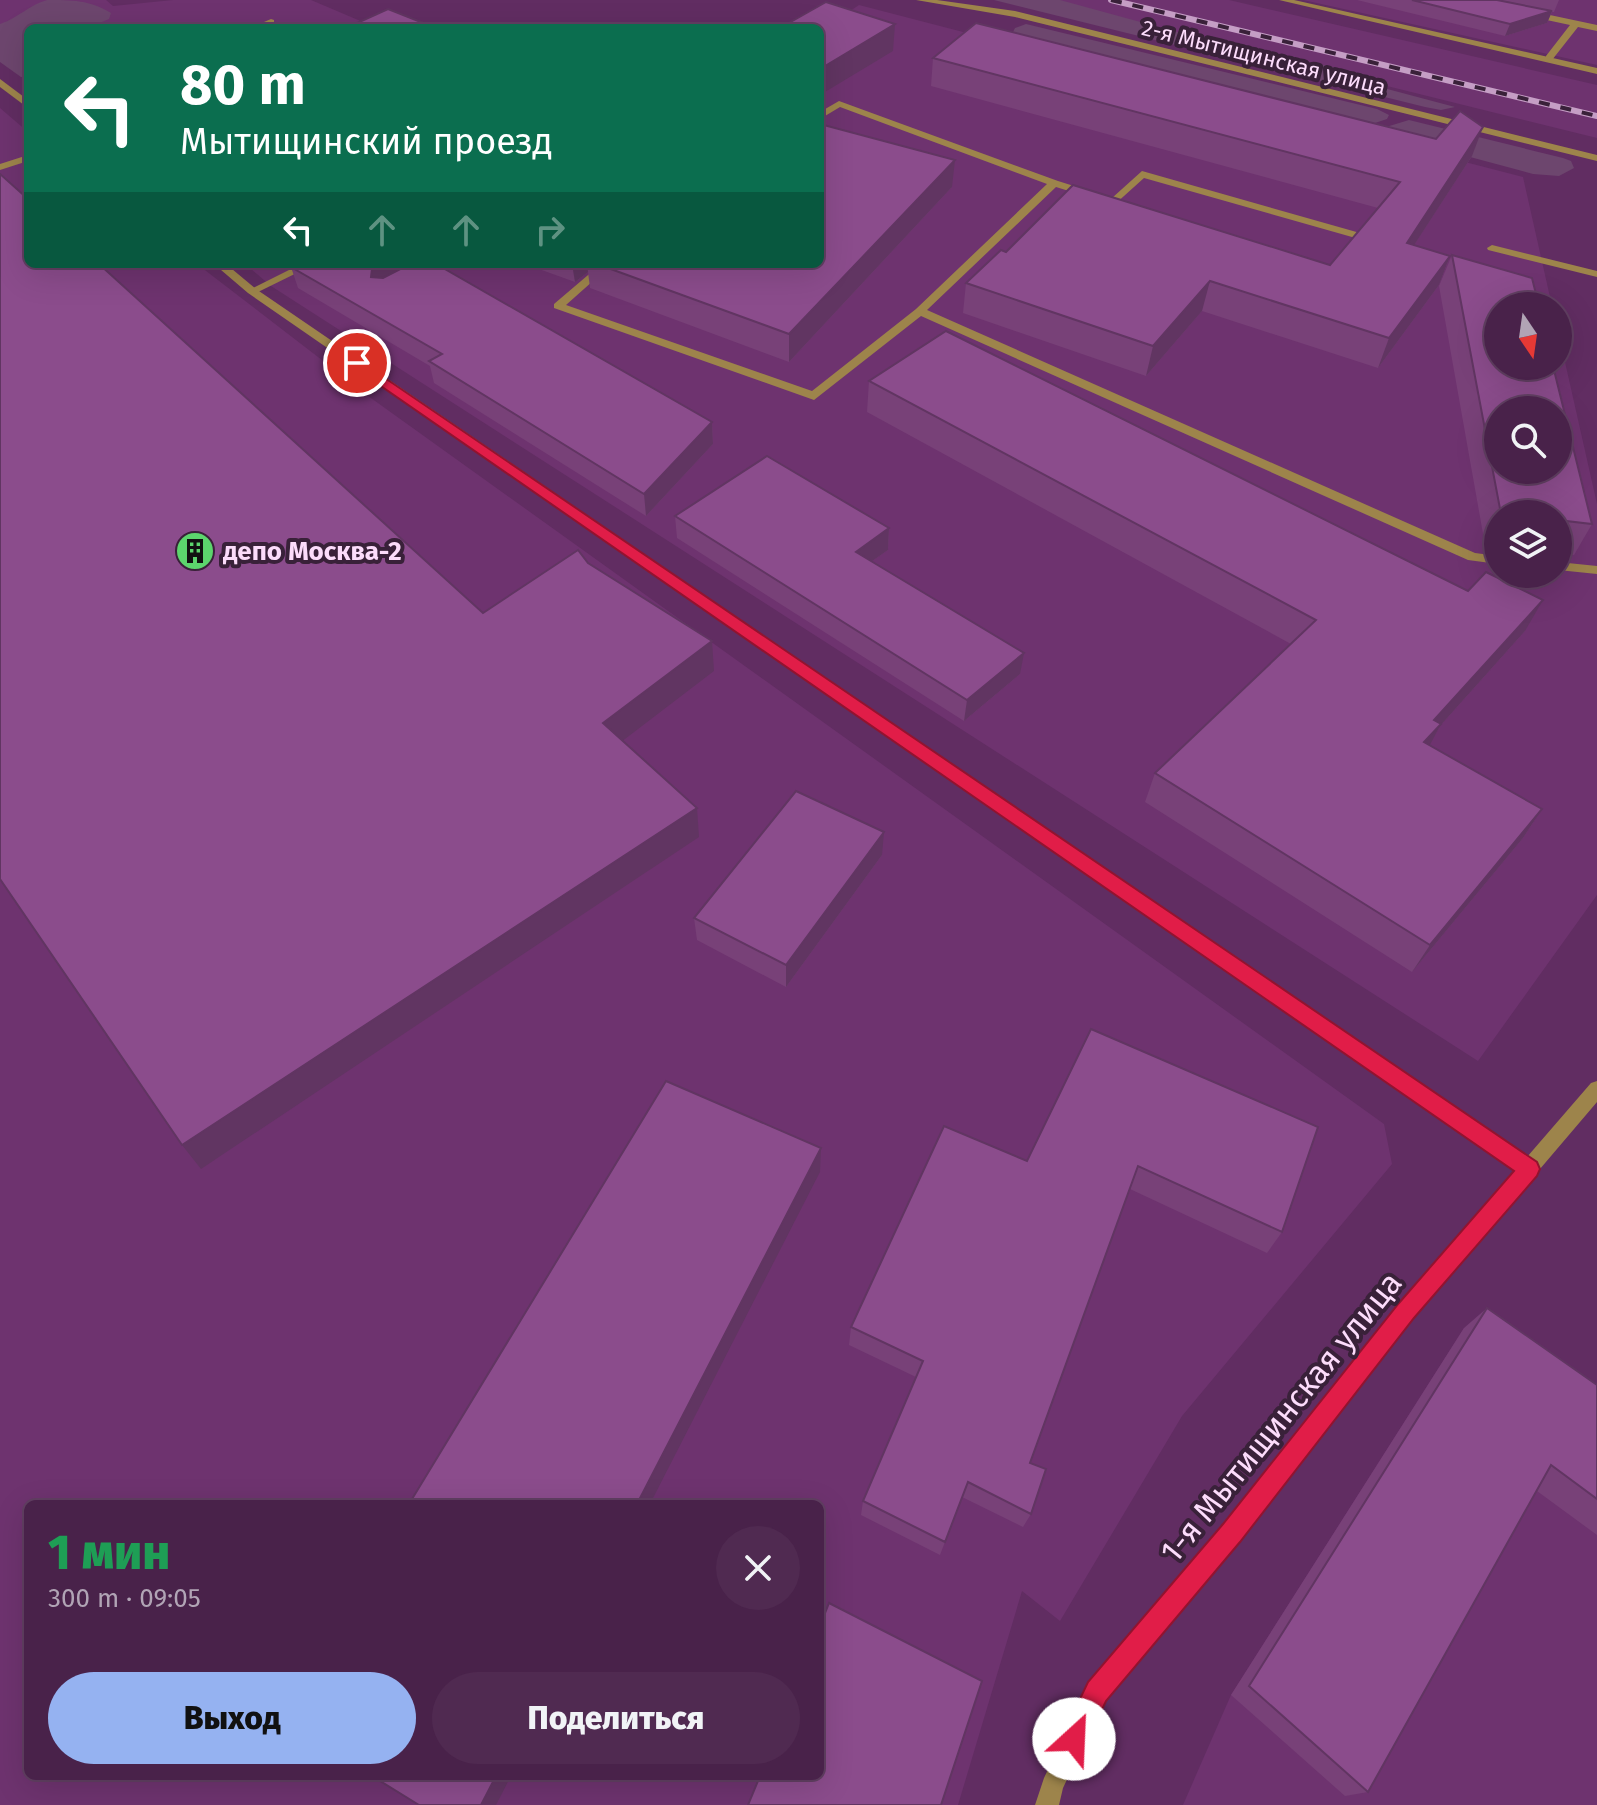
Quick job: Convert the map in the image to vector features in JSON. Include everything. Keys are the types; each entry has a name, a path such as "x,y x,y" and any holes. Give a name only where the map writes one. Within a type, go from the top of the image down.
{"street":[{"name":"2-я Мытищинская улица","path":"920,0 1015,14 1597,158"},
{"path":"1283,0 1597,71"},
{"path":"1520,12 1597,28"},
{"path":"265,24 271,22"},
{"path":"1549,58 1576,24"},
{"path":"0,82 24,102"},
{"path":"824,113 839,104 1114,202 1142,174 1356,235"},
{"path":"0,167 24,159"},
{"path":"602,268 558,306 814,396 920,311 1054,183"},
{"path":"1492,248 1597,274"},
{"path":"224,268 252,291 1529,1169"},
{"path":"252,291 301,268"},
{"path":"920,311 1473,557 1484,558"},
{"path":"1572,567 1597,570"},
{"name":"1-я Мытищинская улица","path":"1047,1805 1052,1786 1097,1691 1231,1533 1406,1311 1597,1089"}],"shaded area":[{"path":"0,0 106,0 113,6 173,0 311,0 368,24 24,24 24,75 0,55"},
{"path":"47,0 65,0 96,5 111,13 109,19 97,24 24,24 24,77 21,77 0,62 0,24"},
{"path":"994,0 1060,0 1177,32 1341,69 1376,86 1455,107 1441,110 1425,107"},
{"path":"1016,0 1229,0 1597,85 1597,138 1379,84"},
{"path":"1303,0 1597,0 1597,65"},
{"path":"859,5 1523,177 1549,292 1484,292 1484,380 1569,380 1597,504 1597,895 1478,1061 271,286 250,268 824,268 824,28"},
{"path":"1026,24 1377,109 1389,115 1387,119 1360,128 1012,34 1015,28"},
{"path":"0,108 24,129 24,268 202,268 331,367 324,371 343,386 350,383 1384,1124 1392,1164 1182,1416 1060,1621 1022,1591 958,1805 0,1805"},
{"path":"1409,120 1563,158 1571,161 1574,168 1559,176 1533,174 1373,131"},
{"path":"1464,1328 1597,1423 1597,1805 1183,1805 1231,1695"}],"building":[{"path":"1412,0 1497,0 1552,11 1510,24"},
{"path":"826,2 895,24 824,67 824,24 787,24"},
{"path":"388,9 426,24 355,24"},
{"path":"976,23 1436,139 1460,111 1483,127 1407,243 1450,256 1389,338 1210,281 1153,346 966,283 1001,250 1006,252 1073,185 1330,265 1400,182 933,58"},
{"path":"824,125 955,160 789,334 608,268 824,268"},
{"name":"депо Москва-2","path":"0,174 24,195 24,268 103,268 483,613 578,550 588,563 712,641 603,723 697,808 182,1145 0,879"},
{"path":"1452,255 1532,278 1536,292 1484,292 1484,380 1556,380 1560,396 1484,396 1484,424"},
{"path":"293,268 374,268 371,277 383,278 402,268 443,268 712,422 644,494 429,361 442,354"},
{"path":"946,331 1468,591 1484,574 1484,588 1519,588 1543,600 1434,720 1441,724 1424,742 1542,809 1430,945 1155,773 1316,620 869,381"},
{"path":"1572,443 1592,524 1572,522 1572,500 1498,500 1495,484 1572,484"},
{"path":"767,456 889,528 856,552 1024,653 967,700 675,516"},
{"path":"796,791 884,832 786,965 694,918"},
{"path":"1091,1029 1318,1127 1282,1232 1138,1166 1030,1463 1046,1469 1031,1514 968,1482 945,1542 863,1501 923,1361 851,1327 944,1126 1027,1161"},
{"path":"666,1081 821,1148 639,1500 411,1500"},
{"path":"1487,1308 1597,1385 1597,1499 1551,1465 1368,1792 1249,1686"},
{"path":"829,1603 982,1681 941,1805 748,1805 758,1780 824,1780 824,1616"},
{"path":"378,1780 494,1780 481,1805 419,1805"}],"railway":[{"path":"1111,0 1597,116"}],"place":[{"name":"депо Москва-2","path":"195,551"}],"route":[{"path":"357,363 1529,1169 1406,1311 1231,1533 1097,1691 1074,1739"}]}
